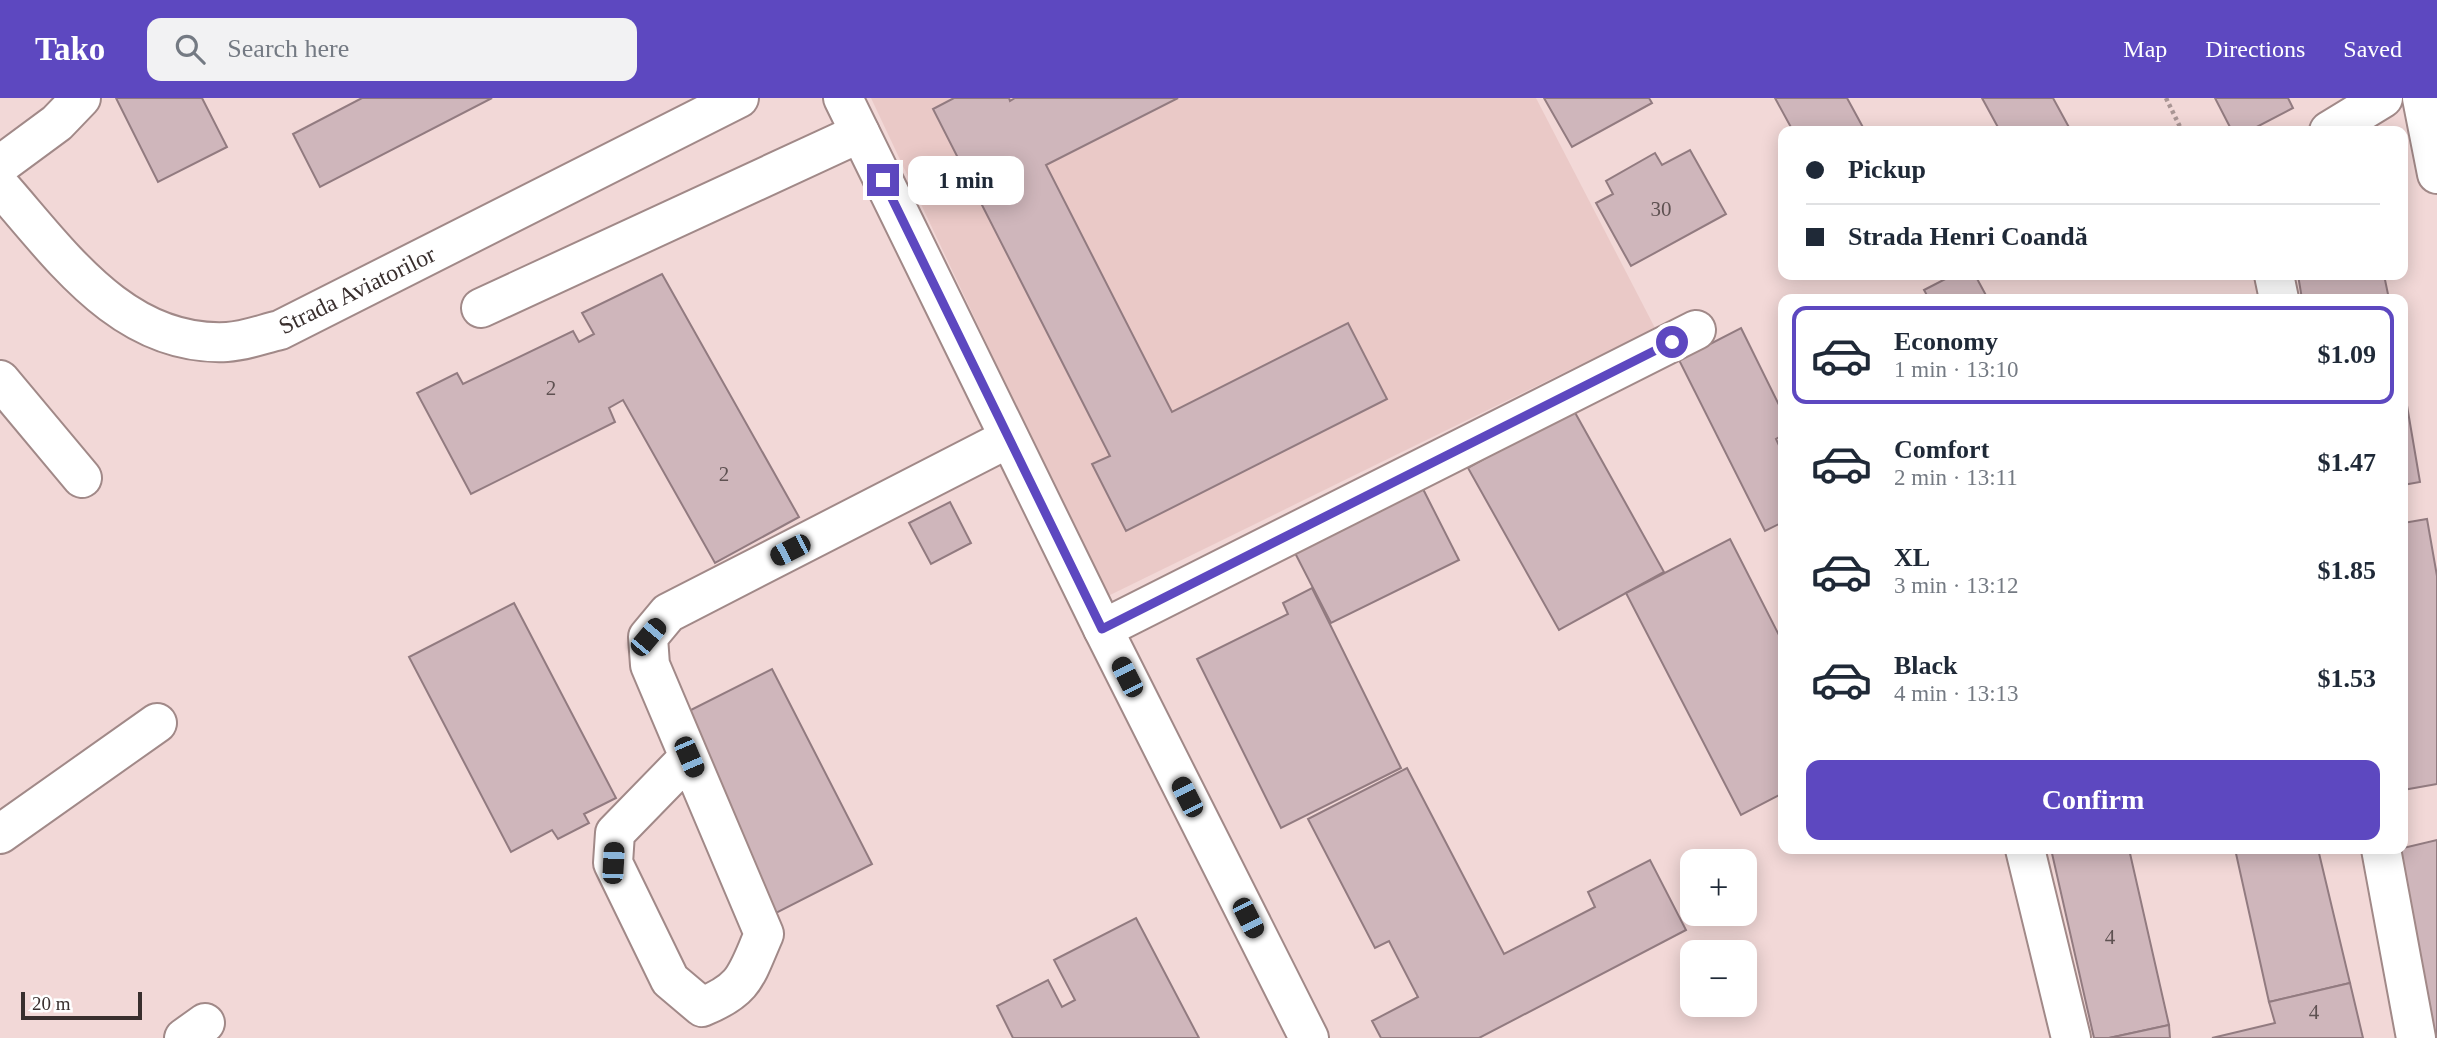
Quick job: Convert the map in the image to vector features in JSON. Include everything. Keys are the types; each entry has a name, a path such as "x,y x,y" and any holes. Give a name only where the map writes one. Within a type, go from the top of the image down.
{"street":[{"path":"0,165 57,123 80,98"},
{"name":"Strada Aviatorilor","path":"0,186 85,283 129,318 184,338 228,342 280,330 739,98"},
{"path":"843,98 1102,629 1309,1038"},
{"path":"2337,126 2383,98"},
{"path":"2423,98 2437,174"},
{"path":"481,308 860,133"},
{"path":"1102,629 1696,330"},
{"path":"0,380 82,478"},
{"path":"689,757 615,833 613,863 670,981 702,1007 731,995 748,972 764,934 689,757 650,665 648,637 668,613 1009,438"},
{"path":"0,834 157,723"},
{"path":"2026,854 2071,1038"},
{"path":"2382,854 2416,1038"}],"path":[{"path":"2166,98 2180,126"}],"shaded area":[{"path":"871,98 1536,98 1655,328 1106,597"}],"building":[{"path":"116,98 202,98 227,147 158,182"},
{"path":"362,98 492,98 320,187 293,134"},
{"path":"954,98 1009,98 1010,101 1015,98 1178,98 1046,165 1172,412 1348,323 1387,399 1126,531 1092,464 1110,456 933,109"},
{"path":"1544,98 1649,98 1652,103 1572,147"},
{"path":"1775,98 1847,98 1862,126 1790,126"},
{"path":"1982,98 2053,98 2068,126 1997,126"},
{"path":"2215,98 2288,98 2293,108 2259,126 2229,126"},
{"path":"1690,150 1726,214 1631,266 1596,203 1613,194 1606,181 1655,153 1662,165"},
{"path":"662,274 799,517 715,563 623,400 609,408 615,422 471,494 417,393 457,373 463,384 573,331 579,342 594,334 582,313"},
{"path":"1943,280 1978,280 1985,294 1926,294 1924,290"},
{"path":"2299,280 2385,280 2388,294 2301,294"},
{"path":"1741,328 1778,403 1778,524 1765,531 1679,360"},
{"path":"1573,409 1664,572 1559,630 1468,468"},
{"path":"2408,411 2420,482 2408,484"},
{"path":"1423,489 1459,560 1331,623 1295,553"},
{"path":"950,502 971,543 931,564 909,523"},
{"path":"2427,519 2437,576 2437,784 2408,789 2408,522"},
{"path":"1730,539 1778,633 1778,796 1741,815 1626,593"},
{"path":"1312,588 1401,768 1281,828 1197,659 1288,614 1283,603"},
{"path":"514,603 616,798 584,814 589,823 558,839 552,830 511,852 409,657"},
{"path":"772,669 872,864 776,913 675,718"},
{"path":"1407,768 1504,954 1595,907 1588,892 1650,860 1680,918 1680,926 1684,926 1686,930 1479,1038 1381,1038 1372,1021 1418,997 1389,941 1375,948 1308,819"},
{"path":"2437,840 2437,1038 2432,1038 2400,854 2408,854 2408,847"},
{"path":"2052,854 2130,854 2169,1025 2109,1038 2094,1038"},
{"path":"2236,854 2319,854 2350,983 2269,1002"},
{"path":"1136,918 1199,1038 1013,1038 997,1006 1048,980 1062,1007 1075,1000 1054,960"},
{"path":"2350,983 2363,1038 2212,1038 2275,1023 2269,1002"},
{"path":"2169,1025 2170,1038 2109,1038"}],"route":[{"path":"883,180 1102,629 1672,342"}]}
